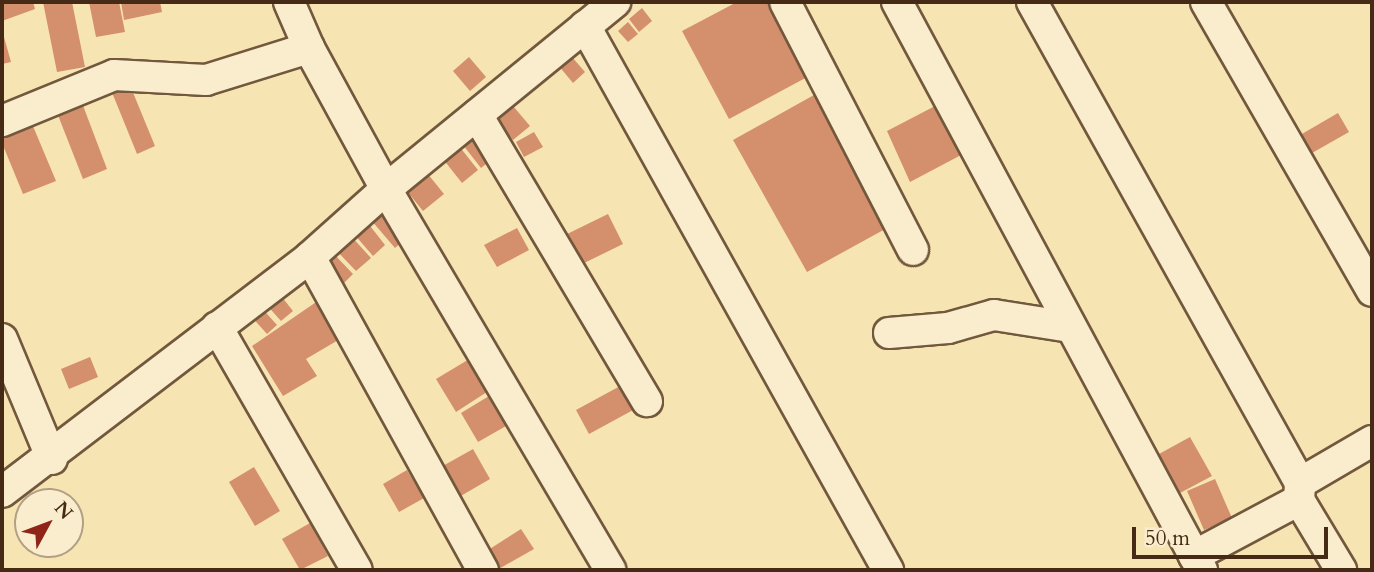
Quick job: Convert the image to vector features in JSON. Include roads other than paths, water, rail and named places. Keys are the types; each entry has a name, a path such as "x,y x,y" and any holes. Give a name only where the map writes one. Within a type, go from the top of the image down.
{"street":[{"path":"289,2 309,48 386,189 610,570"},
{"path":"2,492 52,459 217,327 310,257 386,189 615,2"},
{"path":"785,2 913,250"},
{"path":"897,2 1198,563 1372,441"},
{"path":"1032,2 1341,570"},
{"path":"1206,2 1372,291"},
{"path":"585,26 888,570"},
{"path":"2,121 114,75 206,80 309,48"},
{"path":"477,115 647,401"},
{"path":"310,257 483,570"},
{"path":"889,333 948,328 994,315 1069,327"},
{"path":"217,327 357,570"},
{"path":"2,339 52,459"}]}
